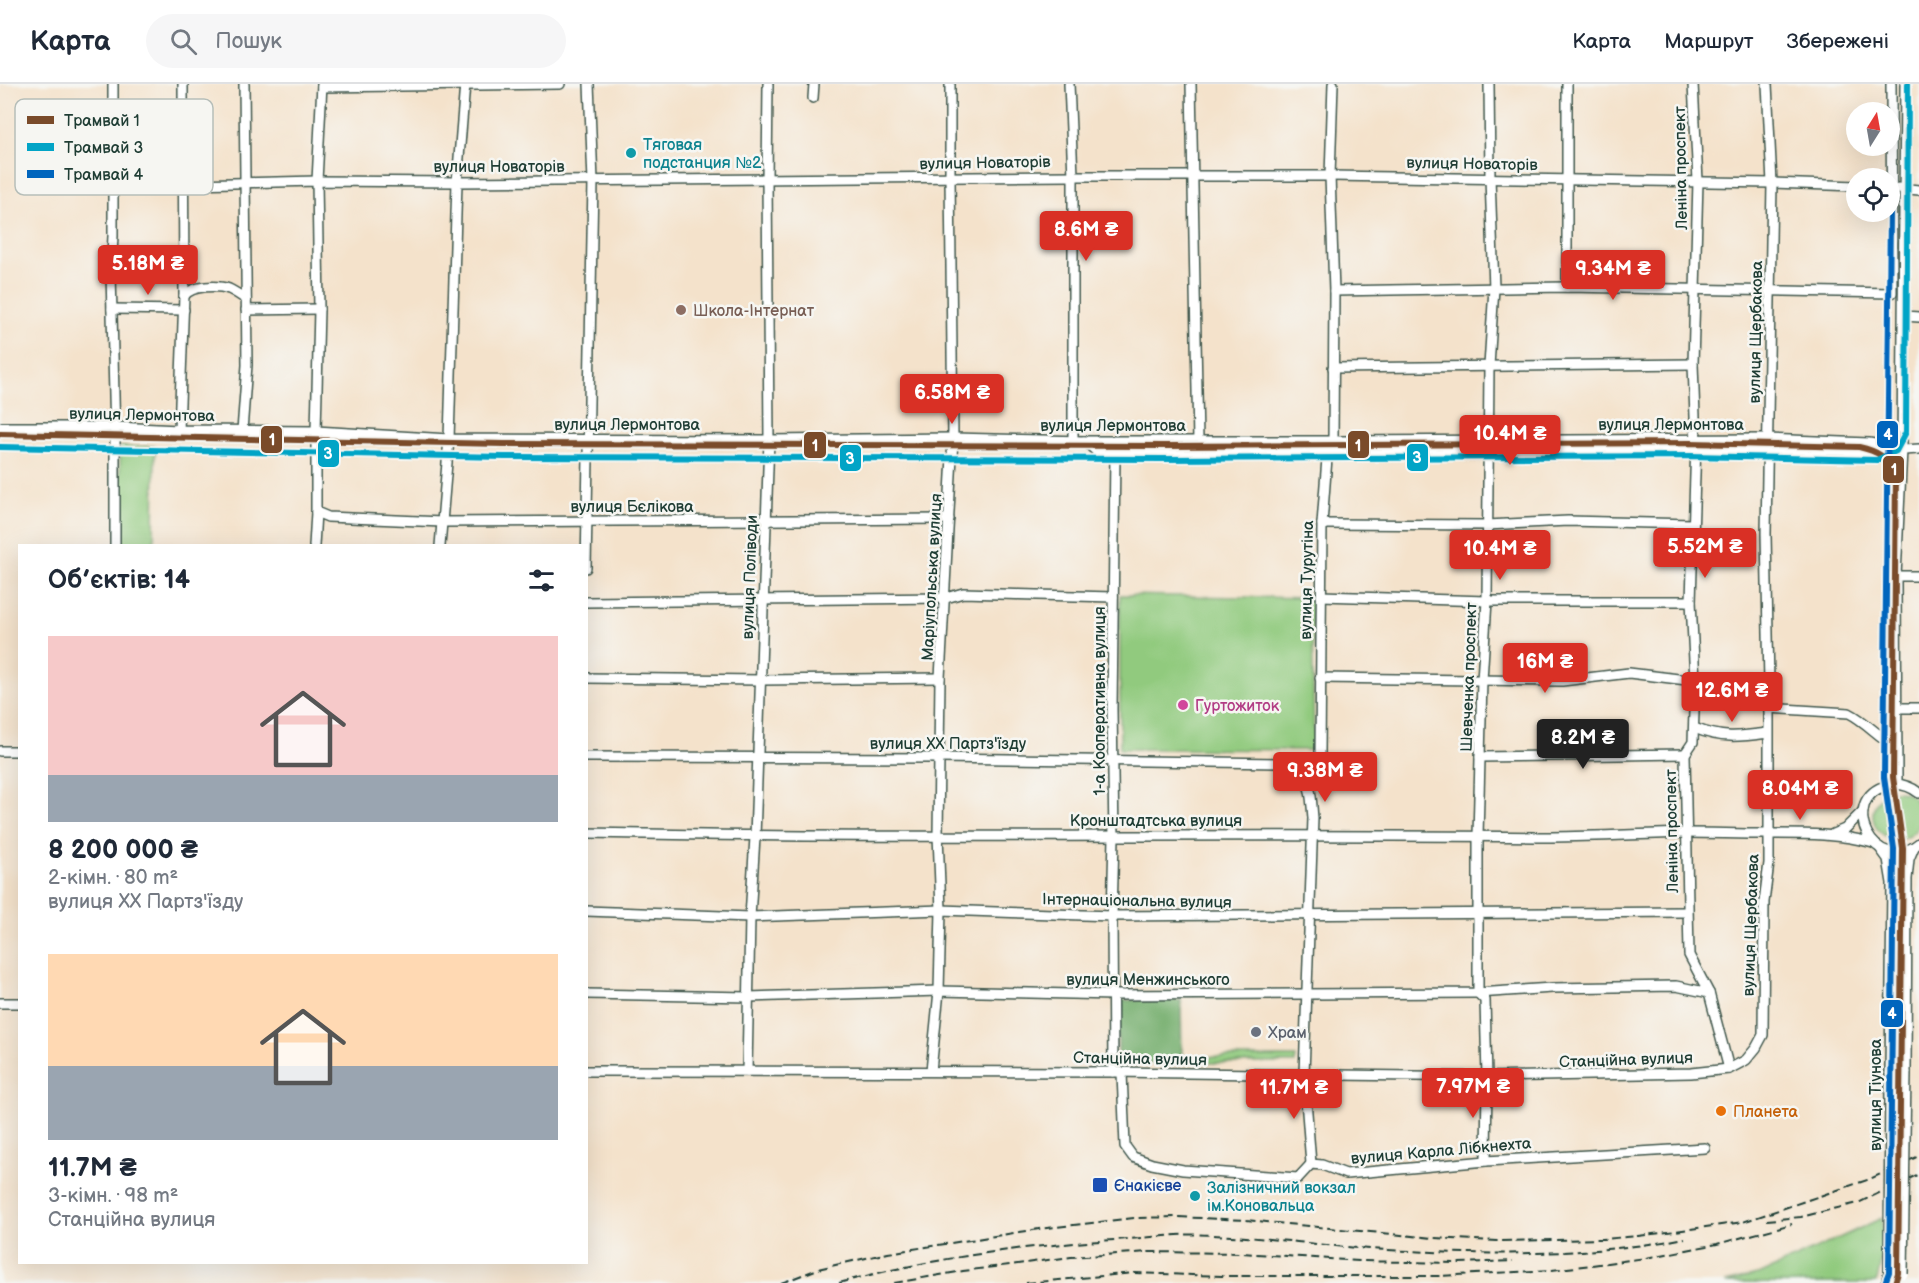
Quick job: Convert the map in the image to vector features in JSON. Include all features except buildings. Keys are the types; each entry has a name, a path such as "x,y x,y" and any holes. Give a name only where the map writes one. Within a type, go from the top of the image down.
{"street":[{"path":"113,84 113,99"},
{"path":"183,84 183,99"},
{"path":"242,431 247,365 244,84"},
{"path":"440,544 449,439 457,182 465,84"},
{"path":"314,544 319,309 317,181 322,85 560,84"},
{"path":"587,544 592,181 589,84"},
{"name":"вулиця Поліводи","path":"747,1071 750,917 755,837 769,440 768,84"},
{"path":"813,98 814,84"},
{"name":"Маріупольська вулиця","path":"931,1071 939,991 940,678 953,438 950,84"},
{"path":"1069,84 1073,176 1073,441"},
{"path":"1191,84 1191,177 1198,441"},
{"name":"вулиця Турутіна","path":"1305,777 1320,755 1322,524 1328,445 1333,441 1334,291 1330,176 1333,84"},
{"name":"Шевченка проспект","path":"1486,1161 1485,1000 1478,993 1478,836 1494,288 1489,84"},
{"path":"1567,84 1567,287"},
{"name":"Леніна проспект","path":"1693,84 1698,182 1691,601 1695,681 1693,742 1685,754 1687,912 1689,955 1709,993 1729,1069"},
{"name":"вулиця Щербакова","path":"1729,1069 1746,1060 1756,1048 1762,1035 1764,902 1769,863 1769,683 1766,610 1772,183 1767,84"},
{"path":"1891,84 1891,168"},
{"path":"1897,784 1896,576 1902,449 1905,84"},
{"name":"вулиця Новаторів","path":"213,184 317,181 1330,176 1846,186"},
{"path":"1900,189 1919,190"},
{"path":"114,195 111,273 115,544"},
{"path":"179,430 184,310 184,195"},
{"path":"1334,291 1567,287 1892,293 1891,222"},
{"path":"184,296 187,291 206,287 228,289 246,299"},
{"path":"112,309 184,310"},
{"path":"246,310 319,309"},
{"path":"1904,316 1919,317"},
{"path":"1333,368 1694,364"},
{"name":"вулиця Лермонтова","path":"0,427 316,431 449,439 953,438 1073,441 1333,441 1695,439 1869,443 1902,449"},
{"path":"1084,441 1100,454 1115,454"},
{"name":"вулиця Лермонтова","path":"1115,454 1860,453 1919,449"},
{"name":"1-а Кооперативна вулиця","path":"1115,454 1112,916 1113,995 1118,1072"},
{"name":"вулиця Бєлікова","path":"316,512 328,517 442,522 949,519"},
{"path":"1322,524 1487,525 1568,521 1692,524"},
{"path":"1896,576 1919,576"},
{"path":"588,602 946,598 963,593 1113,597"},
{"path":"1321,596 1486,601 1691,601"},
{"path":"1320,678 1562,681 1629,673 1695,681 1769,683"},
{"path":"588,678 760,681 940,678"},
{"path":"1768,708 1849,713 1860,718 1886,741 1897,747"},
{"path":"1896,708 1919,708"},
{"path":"1694,728 1712,735 1736,737 1768,733"},
{"path":"0,752 18,751"},
{"path":"1480,757 1685,754"},
{"name":"вулиця XX Партз'їзду","path":"588,757 1114,759 1281,763 1296,768 1305,777"},
{"path":"1118,1072 1125,1146 1133,1157 1152,1164 1183,1170 1298,1178 1311,1164 1304,1074 1313,834 1310,789 1305,777"},
{"path":"1833,834 1845,829 1863,811 1866,802 1879,789 1897,784 1919,793"},
{"name":"вулиця Тіунова","path":"1863,811 1864,829 1888,859 1892,883 1889,1272 1886,1283"},
{"name":"Кронштадтська вулиця","path":"588,833 755,837 938,835 1114,837 1313,834 1556,837 1687,833 1833,834 1897,852 1916,845"},
{"name":"вулиця Тіунова","path":"1903,1278 1907,879 1910,859 1916,845"},
{"name":"Інтернаціональна вулиця","path":"588,911 750,917 941,910 1112,916 1687,912"},
{"name":"вулиця Менжинського","path":"588,994 749,997 939,991 1113,995 1478,993 1552,988 1676,986 1709,993"},
{"path":"0,1002 18,1003"},
{"name":"Станційна вулиця","path":"588,1071 1118,1072 1487,1077 1690,1073 1729,1069"},
{"name":"вулиця Карла Лібкнехта","path":"1311,1164 1322,1165 1346,1174 1486,1161 1705,1148"}],"green space":[{"path":"155,446 154,544 120,544 120,447"},
{"path":"1120,595 1312,598 1314,750 1120,749"},
{"path":"1897,791 1906,793 1914,798 1919,806 1919,824 1914,832 1906,837 1897,839 1888,837 1880,832 1875,824 1873,815 1875,806 1880,798 1888,793"},
{"path":"1118,1000 1181,1000 1182,1063 1118,1064"},
{"path":"1181,1057 1296,1057 1295,1063 1182,1063"},
{"path":"1882,1218 1881,1259 1876,1283 1725,1283 1761,1274"}],"tram line":[{"name":"3","path":"0,447 504,457 1166,459 1690,456 1877,460 1896,451 1906,432 1908,84"},
{"name":"4","path":"1886,1280 1889,1272 1894,849 1884,777 1890,222"},
{"path":"1892,476 1893,427"},
{"name":"1","path":"0,434 504,444 1166,446 1690,443 1859,447 1877,453 1886,459 1896,474 1893,777 1903,848 1898,1273 1895,1283"}],"railway":[{"path":"781,1283 818,1269 888,1253 1039,1229 1134,1218 1246,1220 1433,1238 1497,1241 1638,1236 1743,1222 1870,1179 1919,1156"},
{"path":"1767,1220 1801,1217 1858,1203 1919,1174"},
{"path":"1026,1283 1134,1273 1222,1276 1438,1276 1552,1270 1646,1258 1717,1244 1792,1224"},
{"path":"839,1283 947,1259 1056,1245 1180,1235 1233,1236 1343,1247 1461,1253 1536,1253 1612,1249 1685,1238"},
{"path":"894,1283 963,1271 1071,1257 1149,1252 1242,1253 1359,1261 1458,1263 1513,1261"}],"place":[{"name":"Тяговая подстанция №2","path":"631,153"},
{"name":"Школа-Інтернат","path":"681,310"},
{"name":"Гуртожиток","path":"1183,705"},
{"name":"Храм","path":"1256,1032"},
{"name":"Планета","path":"1721,1111"},
{"name":"Єнакієве","path":"1100,1185"},
{"name":"Залізничний вокзал ім.Коновальца","path":"1195,1196"}]}
